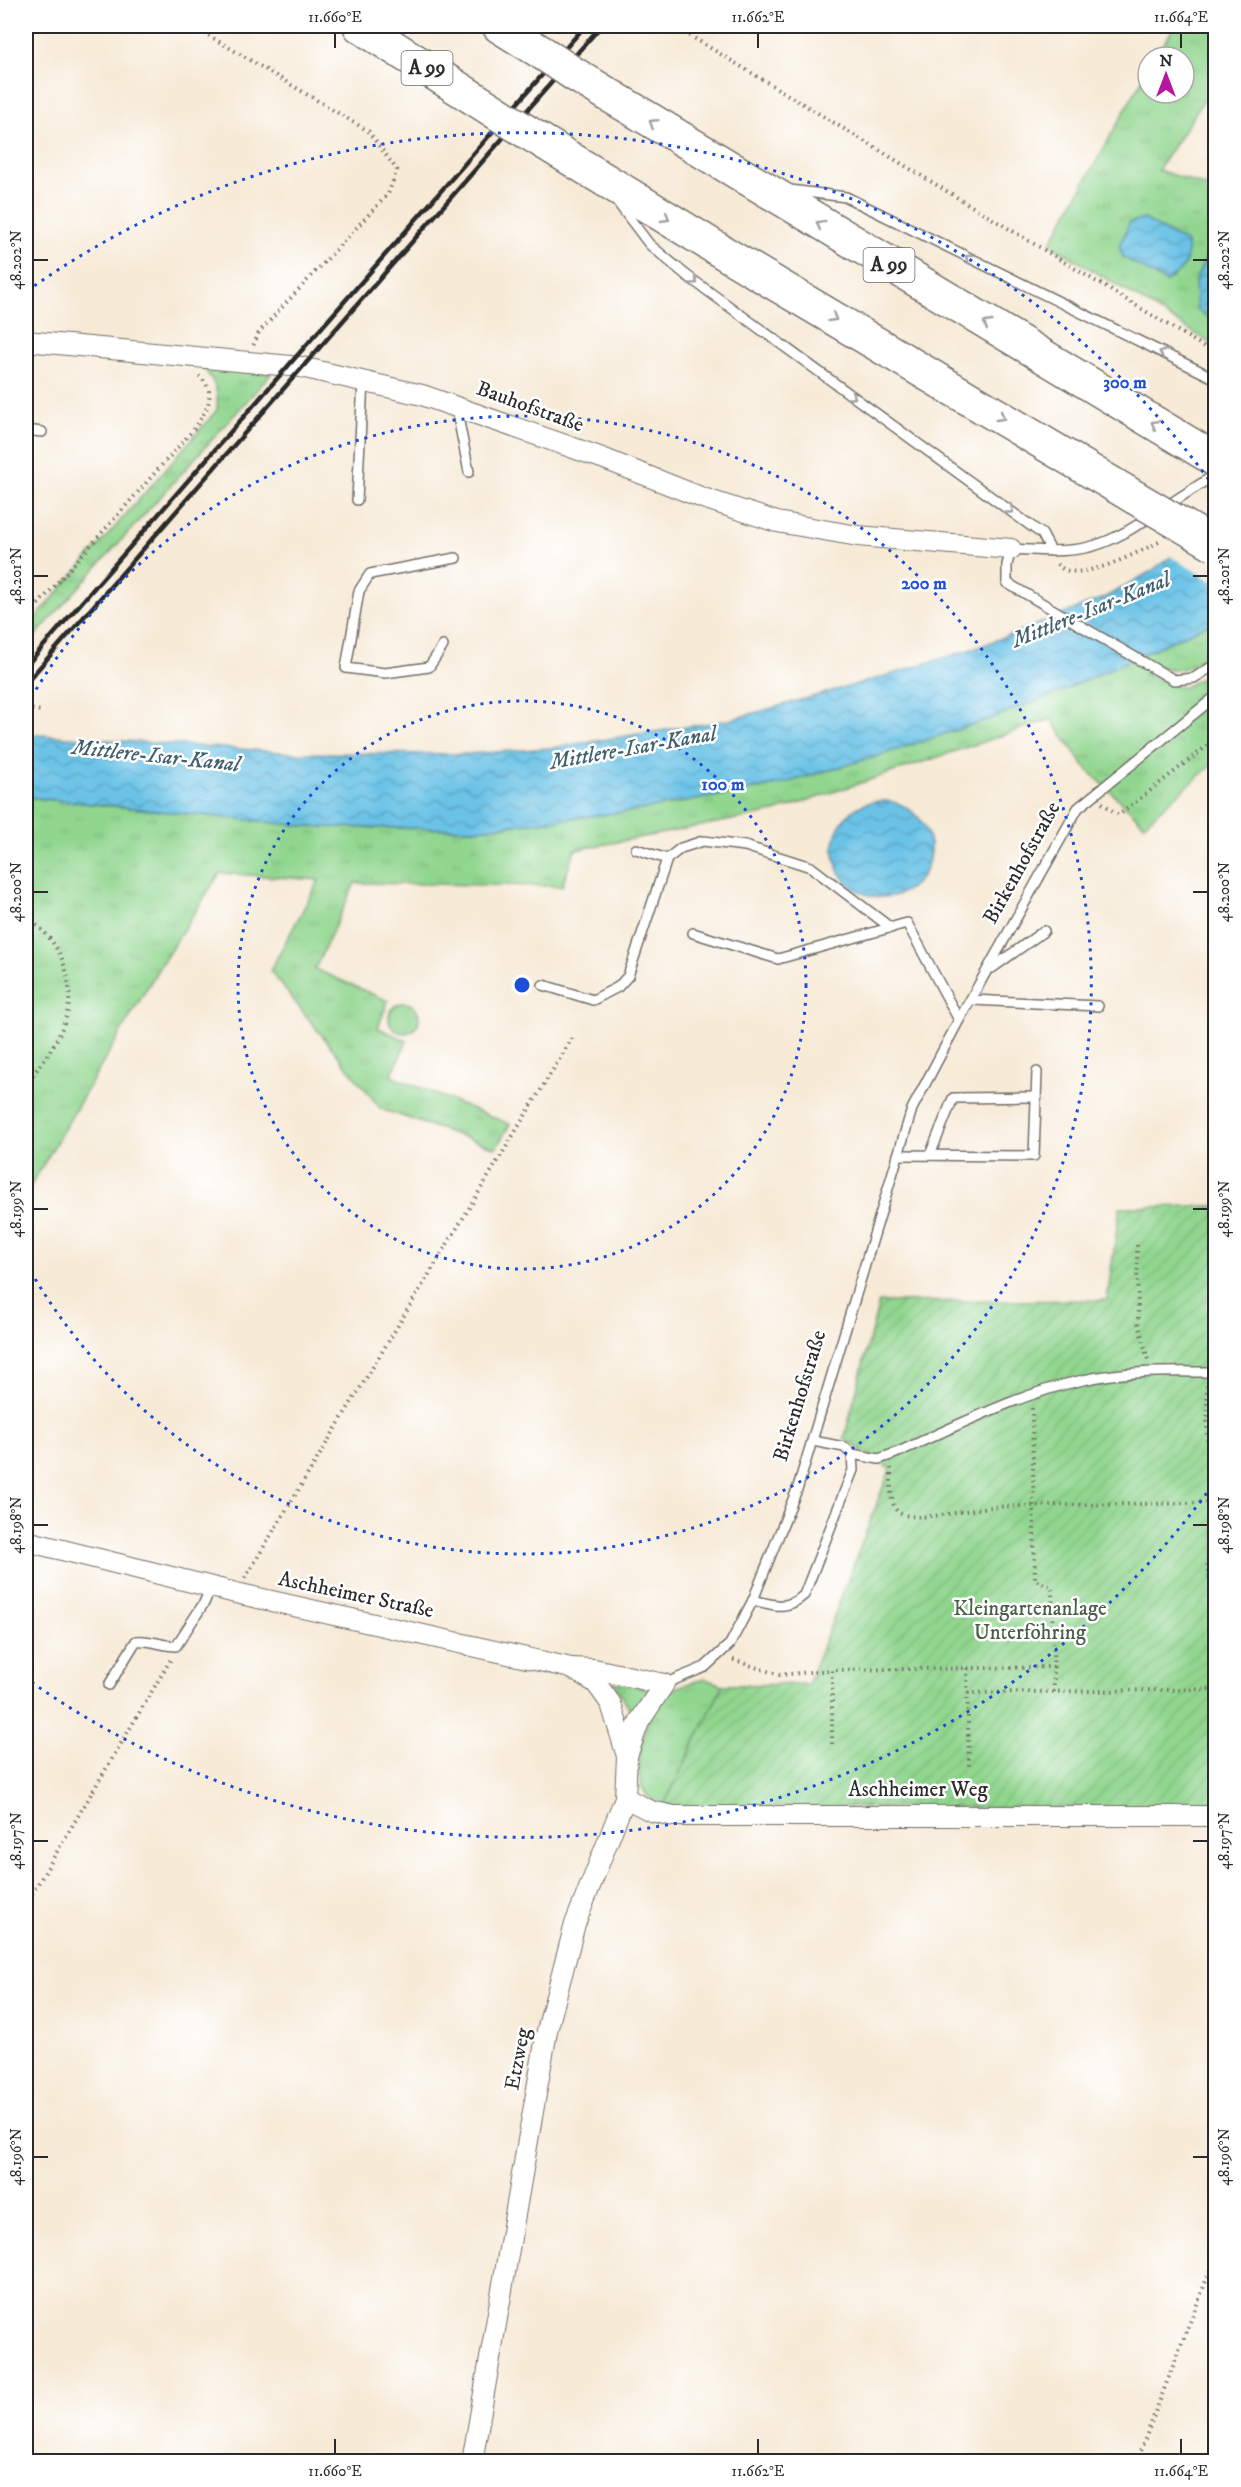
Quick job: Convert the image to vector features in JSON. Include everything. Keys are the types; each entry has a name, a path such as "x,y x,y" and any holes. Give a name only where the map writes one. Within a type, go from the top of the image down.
{"highway":[{"name":"A 99","path":"360,26 598,177 1215,544"},
{"name":"A 99","path":"499,26 1212,463"}],"street":[{"name":"Bauhofstraße","path":"26,341 301,367 456,406 602,458 703,498 777,522 858,536 1011,549"},
{"name":"Aschheimer Straße","path":"26,1541 236,1593 571,1668 596,1683 612,1704 627,1756"},
{"path":"571,1668 594,1669 664,1684"},
{"name":"Etzweg","path":"472,2462 547,2031 575,1924 625,1798 627,1756 639,1722 664,1684"},
{"name":"Aschheimer Weg","path":"625,1798 651,1811 674,1816 1215,1816"}],"lane":[{"path":"598,177 649,244 686,275 1042,534 1051,551"},
{"path":"756,185 846,197 1215,379"},
{"path":"357,500 363,381"},
{"path":"456,406 470,472"},
{"path":"26,430 42,432"},
{"path":"1212,463 1118,538 1082,550 1011,549 1007,565 1007,583 1174,680 1185,681 1215,664"},
{"path":"443,646 429,667 385,673 346,668 359,591 370,574 456,558"},
{"name":"Birkenhofstraße","path":"664,1684 705,1667 730,1644 740,1629 753,1600 798,1487 813,1441 912,1109 959,1020 1078,808 1215,696"},
{"path":"543,985 593,1000 618,987 628,976 668,859 681,848 703,841 746,846 811,867 891,927"},
{"path":"636,849 668,859"},
{"path":"693,933 778,959 907,923 959,1020"},
{"path":"989,970 1044,931"},
{"path":"972,1000 1098,1006"},
{"path":"898,1155 1034,1156 1037,1072"},
{"path":"930,1155 953,1098 1036,1097"},
{"path":"813,1441 844,1448 852,1454 879,1459 1032,1395 1086,1379 1155,1373 1211,1372"},
{"path":"753,1600 782,1607 794,1604 804,1595 853,1470 852,1454"},
{"path":"109,1686 136,1641 146,1640 164,1646 176,1646 204,1603 211,1587"}],"path":[{"path":"193,26 368,131 397,170 388,194 260,332 247,362"},
{"path":"674,26 1215,354"},
{"path":"26,618 194,429 209,406 210,392 203,380 182,357"},
{"path":"1051,551 1061,568 1074,573 1122,559 1161,541"},
{"path":"26,709 42,711"},
{"path":"1092,796 1119,815 1215,740"},
{"path":"26,919 35,923 49,937 58,951 69,976 71,1000 64,1023 55,1041 26,1084"},
{"path":"236,1593 574,1035"},
{"path":"1137,1245 1138,1322 1144,1349 1155,1373"},
{"path":"1211,1372 1208,1576 1215,1584"},
{"path":"1032,1395 1035,1580 1053,1587 1054,1692"},
{"path":"891,1455 892,1501 901,1514 952,1514 990,1508 1215,1502"},
{"path":"26,1904 173,1655 176,1646"},
{"path":"718,1655 780,1675 832,1670 1054,1667"},
{"path":"967,1668 969,1770"},
{"path":"832,1670 832,1744"},
{"path":"968,1693 1215,1689"},
{"path":"1137,2462 1215,2254"}],"green space":[{"path":"1175,26 1215,26 1215,83 1158,170 1215,189 1215,346 1050,244 1136,90 1136,105 1196,105 1196,45 1163,45"},
{"path":"202,367 271,374 26,646 26,629 217,410 215,387"},
{"path":"1215,621 1215,650 1189,667 1175,670 1159,666 1144,674 1183,688 1215,670 1215,762 1144,824 1084,766 1051,719 774,812 575,850 562,886 355,883 315,969 388,1001 378,1028 407,1041 391,1076 510,1124 496,1148 381,1109 270,971 319,880 220,873 157,971 26,1194 26,797 315,827 478,829 634,811 782,784 987,720 1062,691"},
{"path":"404,1003 414,1008 419,1018 414,1028 404,1033 394,1028 389,1018 394,1008"},
{"name":"Kleingartenanlage Unterföhring","path":"1215,1206 1215,1808 663,1807 723,1685 808,1684 890,1469 844,1439 879,1302 1107,1300 1120,1207"},
{"path":"705,1679 723,1685 663,1807 648,1797 640,1780 641,1748 647,1724 656,1704 666,1693 682,1685"},
{"path":"613,1682 650,1689 635,1718"}],"water":[{"path":"1144,219 1187,243 1187,257 1184,266 1166,282 1123,257 1119,246 1130,222"},
{"path":"1215,250 1215,321 1197,310 1195,282 1207,254"},
{"name":"Mittlere-Isar-Kanal","path":"1215,525 1216,621 1062,691 987,720 878,756 782,784 634,811 478,829 315,827 26,797 26,734 294,753 467,754 551,748 729,720 979,647 1104,598 1150,572"},
{"path":"882,801 900,805 916,815 926,831 930,849 926,867 916,883 900,893 882,897 864,893 848,883 838,867 834,849 838,831 848,815 864,805"}],"pier":[{"path":"1216,522 1215,583 1168,555"}],"railway":[{"path":"26,666 585,26"},
{"path":"26,683 601,26"}]}
